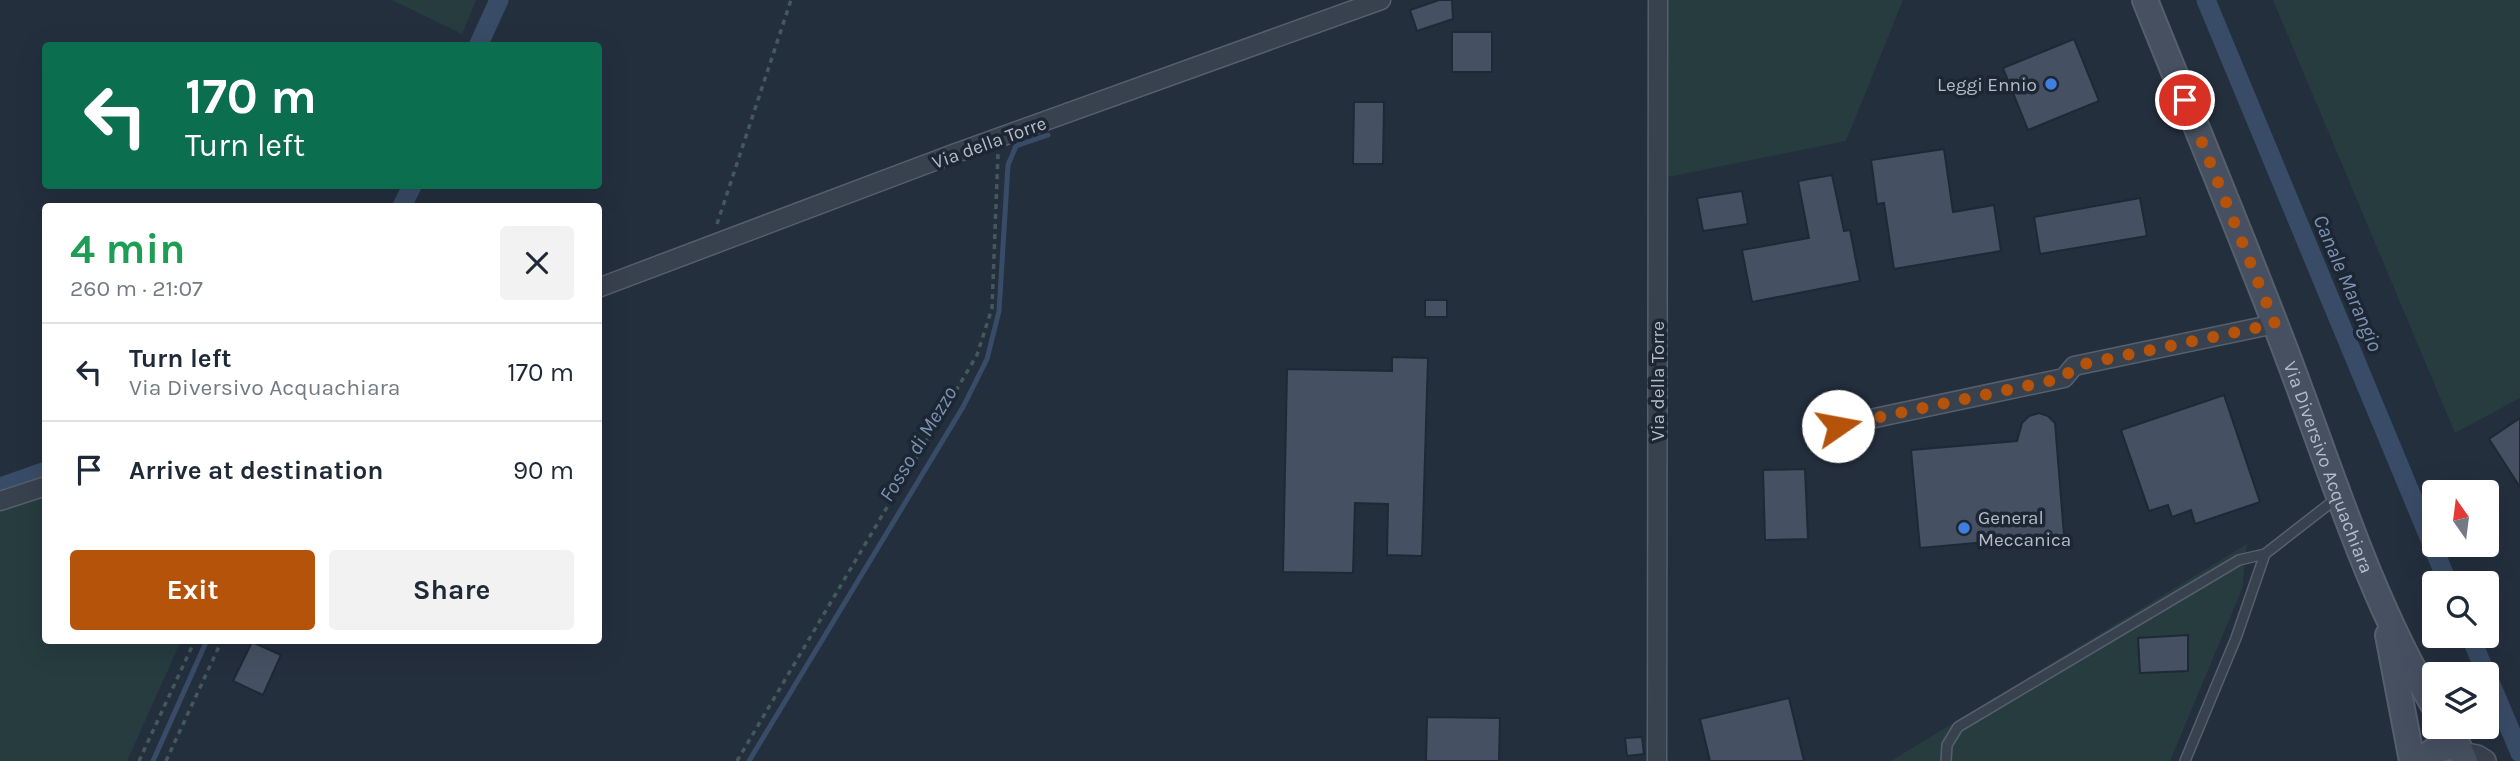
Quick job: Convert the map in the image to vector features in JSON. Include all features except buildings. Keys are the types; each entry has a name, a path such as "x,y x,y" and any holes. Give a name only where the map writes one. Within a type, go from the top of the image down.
{"main road":[{"name":"Via Diversivo Acquachiara","path":"2145,0 2275,324 2338,497 2384,610"},
{"path":"2384,610 2422,683"},
{"path":"2384,610 2412,761"},
{"path":"2420,761 2433,751 2458,746"}],"street":[{"name":"Via della Torre","path":"602,287 998,138 1381,0"},
{"name":"Via della Torre","path":"1657,761 1658,0"},
{"path":"1838,426 2064,378 2074,366 2275,324"},
{"path":"0,501 42,487"},
{"path":"2458,746 2485,761"}],"lane":[{"path":"1946,761 1947,745 1958,727 2239,560 2264,554 2338,497"},
{"path":"2185,761 2236,638 2264,554"}],"path":[{"path":"719,243 717,226 791,0"},
{"path":"737,761 977,355 992,308 998,138"},
{"path":"139,761 193,644"},
{"path":"166,761 220,644"}],"green space":[{"path":"392,0 476,0 462,34"},
{"path":"1665,0 1903,0 1846,141 1668,177"},
{"path":"2273,0 2520,0 2520,398 2455,433"},
{"path":"42,497 42,644 180,644 127,761 0,761 0,512"},
{"path":"2247,544 2242,589 2170,761 1891,761"}],"waterway":[{"path":"480,42 499,0"},
{"name":"Canale Marangio","path":"2206,0 2443,571"},
{"name":"Fosso di Mezzo","path":"749,761 963,407 987,359 999,311 1008,165 1016,146 1048,135"},
{"path":"404,203 410,189"},
{"path":"0,487 42,472"},
{"path":"153,761 205,644"},
{"name":"Canale Marangio","path":"2475,648 2481,662"},
{"name":"Canale Marangio","path":"2499,703 2520,753"}],"place":[{"name":"Leggi Ennio","path":"2051,84"},
{"name":"General Meccanica","path":"1964,528"}],"route":[{"path":"1838,426 2064,378 2074,366 2275,324 2185,100"}]}
